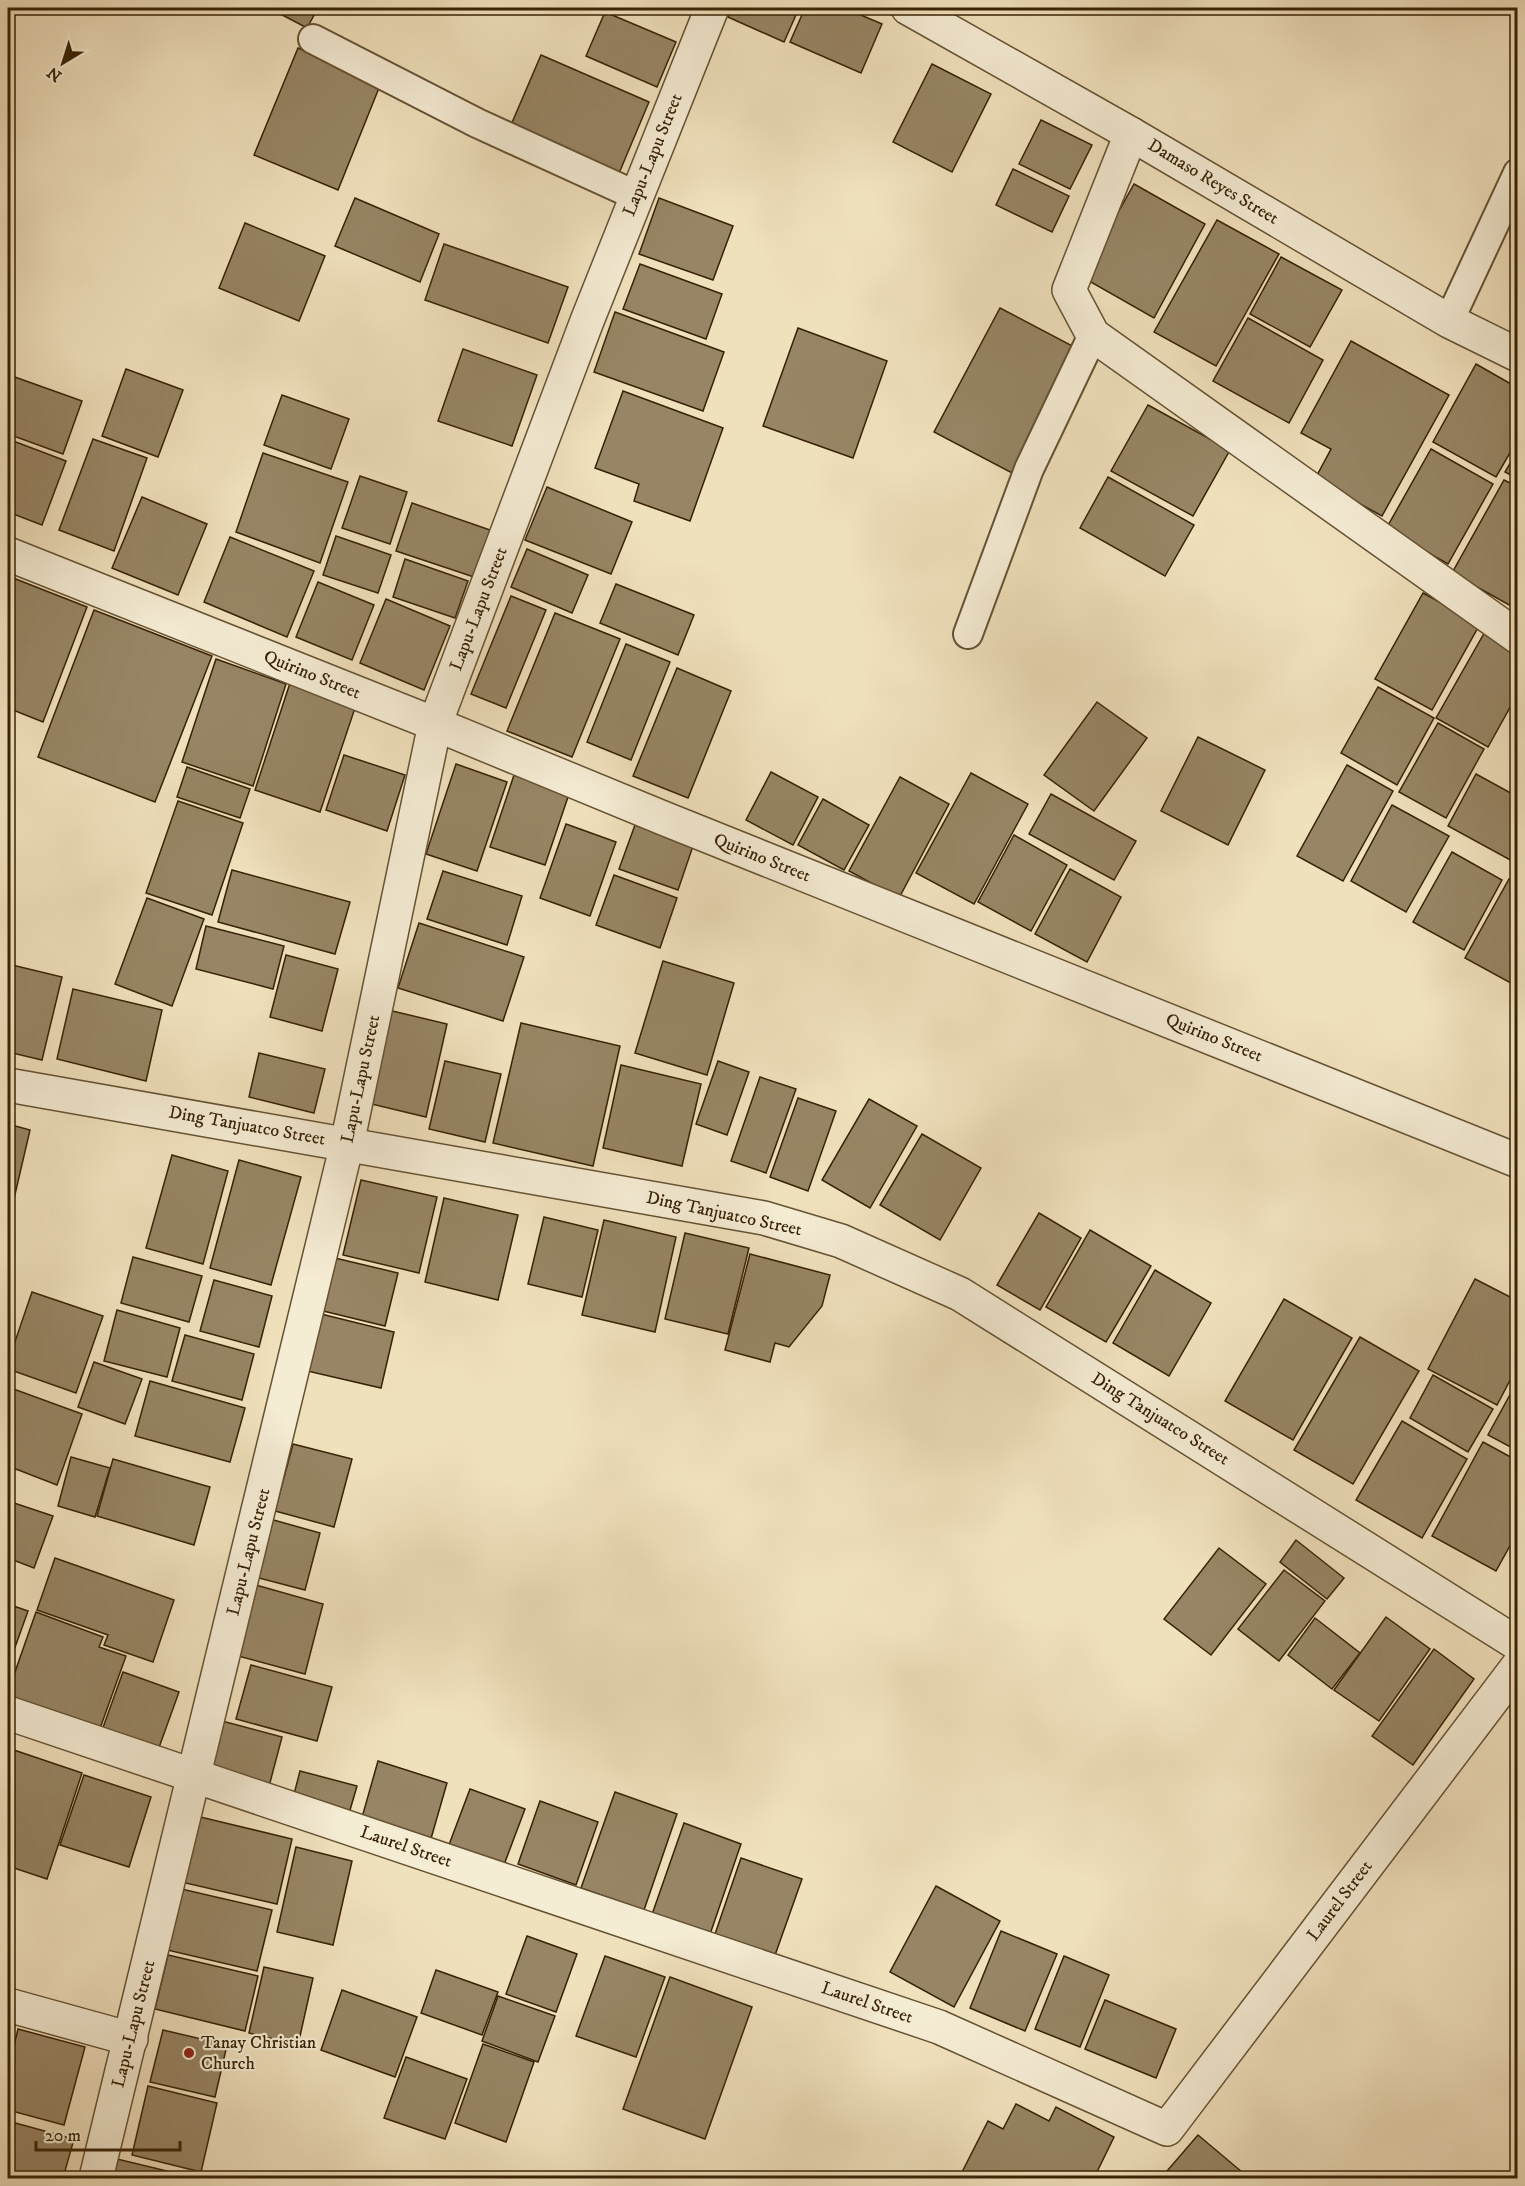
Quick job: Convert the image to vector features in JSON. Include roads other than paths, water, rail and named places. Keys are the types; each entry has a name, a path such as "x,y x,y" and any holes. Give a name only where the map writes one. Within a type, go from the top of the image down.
{"street":[{"name":"Lapu-Lapu Street","path":"96,2178 348,1144 435,724 583,332 712,8"},
{"name":"Damaso Reyes Street","path":"909,8 1131,134 1449,321 1518,355"},
{"path":"1131,134 1069,290 1093,335 1518,637"},
{"name":"Quirino Street","path":"8,554 1518,1161"},
{"name":"Ding Tanjuatco Street","path":"8,1085 764,1218 841,1241 960,1294 1518,1644"},
{"name":"Laurel Street","path":"8,1713 939,2027 1167,2129 1518,1666"},
{"path":"8,2005 131,2039"}],"lane":[{"path":"313,39 477,123 637,196"},
{"path":"1449,321 1518,173"},
{"path":"968,634 1029,470 1093,335"}],"place":[{"name":"Tanay Christian Church","path":"189,2053"}]}
